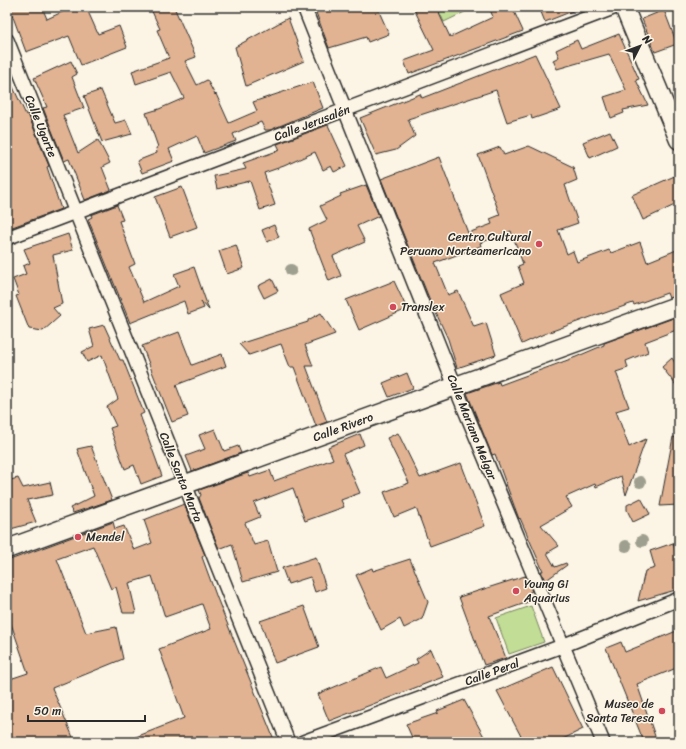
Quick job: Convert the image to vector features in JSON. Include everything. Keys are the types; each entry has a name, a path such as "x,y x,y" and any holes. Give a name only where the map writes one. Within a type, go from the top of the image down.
{"street":[{"name":"Calle Mariano Melgar","path":"304,7 455,386 603,742"},
{"name":"Calle Jerusalén","path":"7,238 616,7"},
{"path":"624,7 679,140"},
{"name":"Calle Ugarte","path":"7,40 76,212"},
{"name":"Calle Santa Marta","path":"76,212 288,742"},
{"name":"Calle Rivero","path":"7,549 679,305"},
{"name":"Calle Peral","path":"303,742 562,646 679,599"}],"green space":[{"path":"437,7 475,7 444,22"},
{"path":"531,606 544,642 509,654 496,618"}],"building":[{"path":"20,7 42,7 47,19 73,7 86,7 98,34 119,26 127,47 81,65 69,36 26,52 10,9"},
{"path":"150,7 174,7 196,57 185,61 197,85 207,80 215,95 216,94 229,123 257,111 253,102 313,82 323,108 270,130 265,130 261,122 233,134 236,141 204,153 197,136 169,149 174,161 142,173 137,161 157,153 156,148 158,147 146,113 184,98 171,72 136,84 132,71 169,58 157,30 160,29"},
{"path":"314,7 377,7 389,34 368,42 366,37 329,48"},
{"path":"413,7 436,7 450,37 493,17 489,7 512,7 523,31 409,74 404,61 434,50"},
{"path":"539,7 579,7 580,8 545,22"},
{"path":"664,10 677,44 655,52 642,19"},
{"path":"288,18 304,61 246,86 235,47"},
{"path":"619,34 639,79 636,80 648,105 623,110 624,113 611,118 604,97 626,90 609,54 557,69 553,60 559,57 556,50 577,40 581,49"},
{"path":"535,54 561,109 532,119 531,115 507,122 496,90 408,119 415,136 396,150 376,155 360,118 420,94 422,98"},
{"path":"71,61 77,74 72,77 84,108 63,115 78,153 98,140 110,163 102,167 111,190 85,200 69,159 64,161 43,108 47,107 34,78"},
{"path":"7,74 26,115 28,114 49,166 47,167 61,209 7,229"},
{"path":"101,90 115,123 126,120 132,134 102,142 84,96"},
{"path":"328,125 347,166 334,172 331,166 323,170 315,152 264,173 275,205 260,210 250,181 217,189 214,176 246,169 243,163 280,150 277,144"},
{"path":"610,131 617,146 590,158 583,142"},
{"path":"529,146 573,167 577,180 565,185 578,223 558,230 567,254 573,251 577,262 609,250 611,253 640,242 647,262 679,249 679,295 669,298 667,293 634,305 633,303 544,334 522,344 501,293 524,283 518,266 523,264 511,231 480,243 481,246 435,263 448,295 458,291 474,327 486,323 496,355 457,368 448,339 429,298 381,179 439,157 468,233 492,224 490,219 500,215 478,155 500,147 504,155"},
{"path":"679,174 679,203 643,220 632,195"},
{"path":"366,185 379,216 357,226 365,242 333,256 341,276 329,281 309,229 327,220 320,206 341,196 340,194"},
{"path":"182,187 197,227 170,237 155,197"},
{"path":"117,205 123,220 119,221 135,264 129,267 144,302 179,286 174,274 194,267 209,310 201,301 204,308 188,314 184,301 130,323 88,219 92,217 91,215"},
{"path":"274,225 279,237 267,242 262,230"},
{"path":"68,234 73,250 53,255 62,304 53,308 60,316 43,331 29,329 16,296 19,295 13,279 26,274 23,266 30,263 24,249"},
{"path":"236,245 244,268 227,274 219,251"},
{"path":"272,279 278,291 264,298 258,286"},
{"name":"Translex","path":"394,281 407,309 359,330 346,300"},
{"path":"321,313 335,334 305,345 313,366 306,366 327,422 316,426 294,367 290,367 281,344 249,355 239,344 308,322 308,320"},
{"path":"679,316 679,329 645,342 648,352 626,361 628,368 616,372 629,407 616,411 629,447 646,439 626,495 621,476 596,487 595,484 566,497 572,507 541,525 559,546 547,553 555,567 566,563 567,565 545,581 541,571 543,571 520,518 519,519 495,454 492,455 467,393 499,382 500,385 576,357 604,345 604,343"},
{"path":"104,325 120,360 123,360 144,413 140,415 162,476 141,484 134,465 125,469 110,428 116,426 107,407 118,399 102,355 87,362 82,352 94,346 89,329"},
{"path":"179,332 192,365 222,354 226,366 176,385 188,416 172,422 142,346"},
{"path":"672,358 679,369 679,389 662,367"},
{"path":"407,373 413,388 389,397 383,383"},
{"path":"215,429 224,451 238,446 241,453 192,471 186,456 205,449 199,435"},
{"path":"398,433 420,478 461,463 485,526 430,546 416,508 394,517 384,492 409,483 387,438"},
{"path":"360,434 364,445 343,454 360,493 341,500 344,507 305,521 293,488 254,503 260,517 245,523 254,545 268,541 277,572 243,582 232,544 219,549 199,498 201,495 199,490 248,473 250,477 270,470 274,481 333,459 328,447"},
{"path":"673,437 679,438 679,505 660,506"},
{"path":"91,446 112,500 73,513 70,508 94,496 77,449"},
{"path":"18,478 23,488 50,482 53,495 27,500 36,522 7,530 7,481"},
{"path":"641,498 650,514 633,522 627,510 627,505"},
{"path":"184,504 205,555 202,557 217,598 275,742 123,742 184,718 159,649 211,629 202,604 165,617 152,576 129,583 136,613 123,613 116,587 111,589 93,546 57,559 86,633 116,627 123,659 52,688 75,742 7,742 7,680 28,673 7,612 7,561 113,522 115,529 124,526 134,550 152,543 144,520"},
{"path":"673,543 679,563 679,589 638,601 645,571 655,568 650,551"},
{"path":"316,557 326,588 315,592 310,577 288,584 282,568"},
{"path":"410,559 428,602 422,619 404,628 400,619 381,630 356,575 372,568 373,571"},
{"path":"525,576 532,591 528,593 531,601 489,616 506,658 484,665 459,597"},
{"path":"304,606 319,647 275,663 260,621"},
{"path":"679,630 679,667 637,684 657,742 644,742 606,648 621,642 625,652"},
{"path":"431,649 443,677 329,721 318,694 381,667 386,678 418,663 416,659"},
{"path":"553,667 583,729 557,742 524,742 497,691"},
{"path":"464,700 487,742 414,742 406,724 438,713 437,711"}],"place":[{"name":"Centro Cultural Peruano Norteamericano","path":"539,244"},
{"name":"Translex","path":"393,307"},
{"name":"Mendel","path":"78,537"},
{"name":"Young Gi Aquarius","path":"516,591"},
{"name":"Museo de Santa Teresa","path":"662,711"}]}
